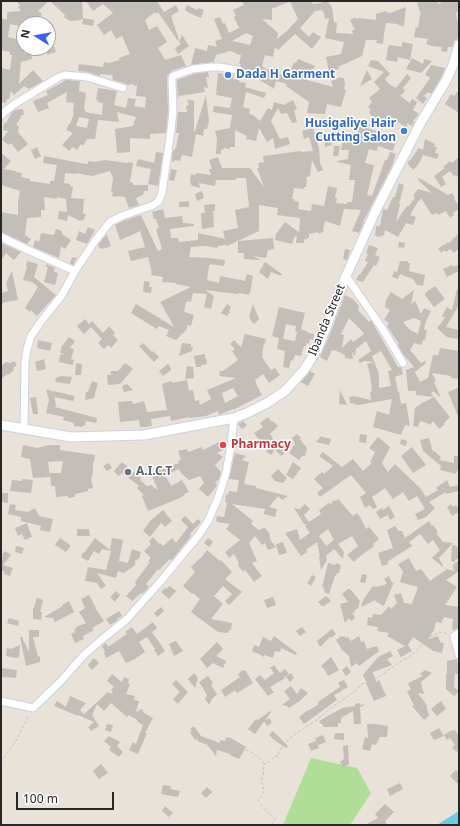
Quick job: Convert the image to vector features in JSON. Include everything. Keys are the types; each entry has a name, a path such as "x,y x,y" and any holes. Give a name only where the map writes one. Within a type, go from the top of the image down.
{"street":[{"name":"Ibanda Street","path":"1,425 71,437 144,434 234,418 267,403 285,391 304,370 317,350 346,276 376,210 421,122 447,79 454,65 459,45"},
{"path":"24,428 25,362 31,336 62,295 75,271 110,222 158,202 162,193 173,111 173,76 193,69 220,66 238,70"},
{"path":"1,115 13,105 59,77 65,75 87,77 123,88"},
{"path":"1,237 75,271"},
{"path":"346,276 382,328 403,363"},
{"path":"1,701 33,708 61,681 83,656 130,616 160,582 208,522 226,473 234,418"},
{"path":"457,635 459,655"}],"path":[{"path":"264,764 269,762 275,756 278,756 279,751 286,742 314,722 334,704 358,689 361,684 377,678 409,656 417,650 426,639 442,632 457,635"},
{"path":"1,762 16,741 33,708"},
{"path":"246,750 253,753 264,764 261,780 264,791 258,800 264,809 275,819 272,825"}],"green space":[{"path":"311,758 357,768 371,793 350,825 283,825"}],"water":[{"path":"459,811 459,825 437,825"}],"building":[{"path":"17,1 49,1 38,11 42,14 41,16 16,16 16,25 10,24 8,37 16,39 16,56 32,56 32,59 21,62 19,84 33,70 43,81 29,89 24,86 14,95 11,91 9,99 7,99 6,103 1,102 1,68 10,70 12,55 10,55 10,52 1,50 1,18 7,20 7,12 21,11 18,7 20,6"},
{"path":"50,1 82,1 83,18 81,20 70,21 64,17 65,15"},
{"path":"86,1 157,1 164,12 176,5 179,11 171,16 179,40 178,41 158,12 155,14 155,12 145,20 149,30 157,26 167,42 158,48 165,60 181,55 186,66 171,71 167,76 168,111 166,133 150,134 150,139 130,138 130,152 117,153 115,129 133,126 136,117 117,112 119,122 98,120 95,139 87,139 83,146 81,144 77,150 73,147 69,151 62,145 73,133 66,130 74,113 74,103 66,102 67,92 47,103 49,108 38,112 33,101 48,95 46,91 67,80 80,81 79,91 86,93 85,112 102,115 103,103 97,102 98,100 96,100 98,88 117,91 114,105 126,108 128,98 136,99 134,106 145,108 146,97 136,96 137,85 127,85 113,80 112,75 100,74 100,76 88,72 78,71 79,64 103,67 104,62 109,63 120,60 119,58 130,54 122,36 116,39 111,30 104,35 97,25 113,13 103,4 93,11","holes":["79,117 89,119 87,128 76,126"]},
{"path":"242,1 289,1 278,7 272,8 272,20 262,19 278,33 277,39 298,19 290,1 311,1 313,4 327,1 332,7 334,22 337,23 336,33 353,34 352,30 355,30 350,20 355,17 356,19 376,20 376,14 386,11 387,13 390,13 406,7 404,26 386,23 383,44 376,43 377,40 366,40 362,56 338,67 339,69 329,72 326,57 341,54 344,42 325,38 329,18 325,19 322,10 315,11 300,28 309,37 313,32 321,37 312,49 295,34 278,50 275,47 273,57 265,55 262,66 278,77 279,72 280,74 288,76 294,62 296,63 298,59 315,66 307,80 333,87 331,81 341,77 344,78 344,89 346,90 341,107 327,104 325,114 307,113 309,102 286,86 287,84 276,81 274,89 257,78 256,79 251,76 252,71 243,70 240,66 241,55 236,53 230,51 216,55 214,62 191,65 195,48 207,51 208,45 217,47 215,41 222,39 214,19 220,17 223,24 225,23 229,33 239,28 234,17 236,16 233,10 244,5","holes":["246,33 253,36 250,45 232,41"]},
{"path":"423,1 437,1 438,4 444,1 458,1 459,11 456,12 457,20 459,20 459,39 455,40 452,47 448,47 447,52 441,51 442,47 426,44 428,39 414,37 421,15 417,3"},
{"path":"187,5 197,10 198,8 204,10 201,18 185,10"},
{"path":"83,18 94,20 93,26 82,24"},
{"path":"182,35 189,46 178,54 175,48 181,44 179,42"},
{"path":"402,42 413,44 410,60 398,57 397,62 386,60 388,47 390,45 402,47"},
{"path":"412,58 423,64 424,59 432,61 421,73 406,69"},
{"path":"371,60 378,61 391,75 390,74 385,79 389,84 396,88 407,74 411,78 403,88 405,91 400,96 410,103 412,99 417,102 413,110 419,114 413,121 412,126 407,123 407,128 392,118 384,124 381,118 375,122 369,112 371,110 368,107 372,102 369,98 380,89 374,82 384,72 368,66"},
{"path":"431,65 445,68 431,94 428,92 424,96 427,98 423,104 416,98 430,78 425,75"},
{"path":"367,70 372,79 360,86"},
{"path":"208,72 209,77 206,77 208,88 204,87 205,92 178,96 180,97 178,98 177,80 194,74"},
{"path":"218,73 234,74 233,79 246,83 245,87 266,93 264,98 246,92 243,107 250,109 249,114 253,115 260,121 268,108 272,110 274,102 284,105 293,100 297,109 294,110 297,122 292,123 287,113 281,114 278,108 271,121 280,139 288,137 290,144 275,149 273,138 267,142 259,128 256,141 246,139 247,136 235,130 235,147 230,147 230,149 224,148 221,150 221,154 216,154 217,139 215,131 230,128 232,115 213,112 214,106 230,108 232,98 216,95"},
{"path":"459,90 459,113 445,104 451,94 454,96"},
{"path":"206,95 209,121 207,129 204,129 203,136 196,134 192,157 182,155 180,161 175,160 174,162 172,161 173,150 176,148 179,133 176,133 178,112 187,112 186,106 189,105 187,99 194,101 194,134"},
{"path":"23,109 24,115 22,115 16,125 19,126 18,132 28,144 18,152 11,143 9,145 2,140 8,131 3,130 4,123 6,123 12,112"},
{"path":"324,118 323,119 329,120 328,125 307,122"},
{"path":"361,122 371,125 366,128 380,132 380,139 395,144 393,151 378,146 377,151 369,149 365,163 374,165 367,195 372,196 385,160 387,160 390,152 396,154 392,166 363,222 359,233 352,231 361,210 344,209 340,226 325,221 324,231 319,234 318,232 309,234 309,238 306,238 307,240 304,239 304,243 296,243 297,236 295,236 292,244 275,240 276,234 285,222 299,232 300,218 277,215 278,208 259,205 259,231 227,246 218,246 217,248 206,246 191,247 189,257 225,260 224,266 209,265 207,280 219,283 220,276 245,281 247,274 253,276 250,293 249,292 250,295 205,290 214,296 211,309 204,307 207,294 193,293 191,302 186,302 184,312 194,315 191,326 187,325 187,329 176,340 166,336 169,330 159,326 157,329 131,313 136,304 174,327 160,302 191,287 176,283 162,282 163,277 151,275 152,271 148,257 131,261 128,251 145,247 140,231 120,240 115,225 141,215 158,251 162,249 156,229 159,228 152,212 163,209 165,218 182,216 183,223 194,224 194,226 170,229 171,238 178,238 179,242 198,240 198,233 225,239 223,231 238,228 235,210 249,207 246,178 236,178 236,180 216,180 215,186 199,183 200,188 192,186 190,182 191,174 196,175 196,173 211,175 209,169 212,169 209,160 218,157 222,168 250,168 264,187 257,168 259,168 258,163 264,162 263,156 313,151 309,137 304,139 302,131 313,128 319,148 320,163 323,170 318,172 312,160 310,176 305,178 307,178 306,187 304,187 304,189 294,188 292,199 299,202 298,209 311,211 312,204 324,206 328,186 337,188 335,198 337,198 336,203 347,204 347,202 352,202 355,180 349,180 351,165 337,161 348,159 349,150 341,150 344,133 357,135"},
{"path":"330,136 332,145 325,147 325,137"},
{"path":"425,139 435,144 434,147 437,147 435,153 439,154 437,159 423,155 418,165 413,170 407,163 419,148 423,150"},
{"path":"334,146 340,146 338,156 333,156"},
{"path":"37,147 41,156 35,159 31,150"},
{"path":"156,152 163,153 158,186 148,184 151,169 136,166 138,159 154,163"},
{"path":"1,153 11,161 4,169 22,173 21,177 30,179 30,181 50,184 50,181 54,181 57,165 43,163 44,156 86,164 88,164 88,161 94,162 105,160 133,163 130,182 133,183 133,185 148,185 148,191 144,191 143,195 136,198 139,205 129,208 125,197 112,196 113,192 111,192 113,178 110,171 92,176 76,173 65,173 64,183 70,184 70,186 73,187 71,198 84,199 83,213 86,215 83,221 68,215 67,221 58,219 59,211 67,212 66,199 44,197 45,210 41,210 41,217 27,218 25,235 31,239 27,244 1,232 1,212 18,215 20,191 1,185"},
{"path":"459,157 459,178 456,175 454,176 450,171 442,177 446,184 441,187 434,176 445,168 443,167 450,161 452,163"},
{"path":"171,169 177,170 174,181 169,180"},
{"path":"419,178 448,195 452,193 459,206 459,209 453,213 454,215 450,218 446,211 438,215 437,213 432,215 421,198 410,215 416,217 413,225 406,223 398,237 385,230 384,236 375,236 376,226 380,226 383,209 387,210 393,197 395,197 399,183 404,185 396,222 415,197 413,196 418,189 432,193 418,180"},
{"path":"202,191 204,198 197,201 195,194"},
{"path":"189,201 189,207 179,207 179,202"},
{"path":"215,204 215,211 213,211 214,227 202,229 201,213 205,213 204,205"},
{"path":"88,227 95,230 87,244 76,240 79,231 85,234"},
{"path":"56,229 62,231 62,234 71,240 65,249 61,246 59,258 33,247 35,240 39,242 41,233 54,235"},
{"path":"459,233 459,248 454,253 450,249 446,252 444,250 441,253 438,249 448,242 449,243"},
{"path":"107,235 111,246 100,249 98,245"},
{"path":"273,238 274,249 268,250 266,258 253,256 261,260 244,259 244,253 238,253 238,241"},
{"path":"399,242 405,243 404,248 398,247"},
{"path":"1,243 21,252 14,260 6,253 1,261"},
{"path":"369,245 378,248 375,255 380,257 376,266 374,265 363,282 356,280 368,262 365,261 368,254 366,253"},
{"path":"345,249 350,250 347,260 343,259"},
{"path":"72,257 77,258 73,265 70,263"},
{"path":"27,261 38,264 34,277 56,295 37,316 31,310 30,312 25,308 38,287 32,282 23,280 27,267"},
{"path":"400,261 408,261 408,263 410,263 409,271 425,275 423,286 417,285 413,279 400,274 398,279 392,277 394,271 397,272"},
{"path":"265,262 282,274 281,276 271,272 268,279 259,272"},
{"path":"46,264 55,268 54,272 58,273 55,285 44,282 48,267 46,267"},
{"path":"459,264 459,271 447,277 443,269 452,265 454,267"},
{"path":"12,271 18,300 1,303 1,293 8,291 6,283"},
{"path":"144,281 150,282 149,287 152,287 151,293 143,292"},
{"path":"435,286 445,299 434,307 425,293"},
{"path":"457,289 459,289 459,305 446,327 459,330 459,339 447,337 437,328 445,318 442,316 447,307 452,310"},
{"path":"414,290 411,304 415,301 421,314 424,308 431,311 425,324 424,330 427,330 425,340 423,340 422,345 414,343 410,350 421,363 425,361 426,363 415,372 420,382 428,378 433,355 438,355 440,348 459,351 459,379 432,373 441,398 433,391 431,394 434,397 416,395 416,391 408,391 406,370 414,367 403,354 398,345 399,344 387,326 389,323 384,320 390,310 385,307 386,300 391,292 402,299","holes":["414,318 421,321 418,334 410,330 403,322"]},
{"path":"345,295 353,299 359,306 358,310 369,322 371,320 398,367 401,367 403,374 395,377 401,404 406,403 410,426 405,425 401,435 373,427 377,411 389,415 392,399 358,405 350,403 349,397 354,396 371,400 370,392 372,391 367,364 374,362 364,361 360,363 358,360 371,351 366,341 356,349 355,356 352,352 353,359 345,358 345,355 332,350 327,361 320,357","holes":["349,318 364,334 353,342 351,339 342,348 344,335 341,334","381,351 392,370 388,371 391,386 379,388 379,374 372,356"]},
{"path":"227,304 231,307 227,316 221,313"},
{"path":"253,304 259,319 254,324 249,316"},
{"path":"279,307 305,313 301,329 308,333 314,334 313,340 310,339 309,344 306,343 306,346 304,346 301,356 295,355 293,361 291,360 289,368 283,367 285,351 277,349 280,338 272,336","holes":["286,324 296,326 295,331 297,332 295,341 283,339"]},
{"path":"85,319 89,324 92,321 103,333 109,326 115,333 113,335 118,340 111,348 108,345 104,349 98,343 102,339 91,327 84,334 77,326"},
{"path":"245,334 266,339 262,357 271,370 275,368 280,375 269,383 263,374 255,380 262,395 233,410 219,415 218,411 206,416 189,417 171,421 170,416 151,419 152,426 146,427 140,427 139,420 120,422 118,402 132,401 133,404 144,401 147,412 167,410 162,384 172,381 172,383 187,380 189,391 193,390 195,401 199,400 200,405 211,399 207,390 236,378 219,376 220,371 223,371 238,360 232,351 235,349 230,344 234,340 241,347","holes":["233,388 238,396 225,403 222,393"]},
{"path":"69,337 75,341 70,348 74,349 71,359 74,360 73,365 59,362 60,355 65,354 60,353 62,345"},
{"path":"38,340 52,343 50,351 37,348"},
{"path":"143,343 159,357 154,362 139,346"},
{"path":"182,343 191,344 191,347 193,347 192,351 179,356"},
{"path":"205,354 207,364 201,365 201,367 196,367 194,356"},
{"path":"44,359 46,369 37,371 35,362"},
{"path":"14,361 17,365 13,368 14,370 1,379 1,366 6,362 11,363"},
{"path":"76,363 82,364 81,375 75,375"},
{"path":"125,363 133,369 120,384 108,385 107,375 111,375 111,371 118,371"},
{"path":"168,364 171,370 163,376 159,371"},
{"path":"187,366 193,367 194,378 185,379"},
{"path":"310,371 315,374 308,386 301,382"},
{"path":"61,376 72,377 70,384 55,382 56,378"},
{"path":"92,381 98,383 94,398 85,400 86,392 88,392"},
{"path":"127,384 133,390 124,392 122,386"},
{"path":"458,388 459,393 459,419 448,392"},
{"path":"46,389 52,391 53,394 53,391 75,396 73,401 54,397 56,404 55,407 97,418 96,423 86,421 85,426 74,426 74,423 63,420 64,417 46,413 49,400"},
{"path":"340,390 347,405 339,404"},
{"path":"36,397 38,414 33,414 30,398"},
{"path":"434,397 450,417 444,423 445,424 439,429 433,421 430,425 420,421 418,427 413,426 415,408"},
{"path":"268,417 278,426 270,434 276,443 278,441 287,451 282,456 274,449 272,455 266,452 267,450 254,433 263,427 260,423"},
{"path":"243,421 247,425 242,429 238,424"},
{"path":"297,434 307,448 305,456 302,456 299,460 289,453 295,444 292,438"},
{"path":"360,434 367,435 366,443 359,442"},
{"path":"321,436 331,439 329,445 316,442"},
{"path":"378,437 390,447 382,463 388,472 395,464 420,488 426,497 438,490 436,488 447,480 450,487 459,485 459,491 446,494 446,492 429,502 435,508 426,517 418,520 415,514 425,509 417,496 409,501 403,492 393,499 385,488 372,497 377,507 373,509 370,505 365,508 360,497 366,493 351,475 320,497 317,493 323,488 314,479 322,472 324,474 333,466 319,456 323,452 342,467 353,459 363,471 372,463 370,462 375,452 369,448"},
{"path":"429,438 433,452 434,451 441,457 439,460 454,463 454,456 459,456 459,471 457,471 456,474 440,470 441,466 423,451 420,440"},
{"path":"401,439 407,441 406,446 400,444"},
{"path":"223,440 226,446 225,449 217,453 223,457 215,465 221,472 219,479 215,483 217,485 216,487 208,497 199,489 204,483 200,476 189,480 181,473 179,469 165,475 171,486 182,480 189,492 180,498 148,511 142,496 144,495 137,488 139,486 122,473 118,476 114,471 122,462 141,478 140,480 147,486 151,485 158,490 151,474 179,463 178,461 181,460 178,451 187,449 188,452 202,447 203,450"},
{"path":"23,445 37,448 49,445 60,445 60,450 95,455 91,478 93,488 88,489 88,491 75,494 75,497 56,497 55,486 51,486 50,473 61,473 63,461 48,462 50,477 33,478 30,459 21,457"},
{"path":"412,447 426,465 413,473 401,456"},
{"path":"235,453 246,456 242,460 249,462 244,484 256,486 256,488 288,496 282,500 278,496 269,507 277,509 275,517 264,514 265,509 232,504 253,521 251,524 259,530 265,528 270,534 271,541 276,547 268,550 265,543 262,545 255,536 249,543 257,561 252,563 262,576 254,582 245,570 243,572 238,565 239,563 234,554 229,558 225,552 240,540 226,529 230,524 216,521 217,516 224,517 227,503 225,502 226,494 228,495 229,491 237,492 239,480 229,479"},
{"path":"293,462 301,468 293,479 286,475"},
{"path":"109,463 112,468 107,471 103,466"},
{"path":"278,469 287,478 283,483 275,481 271,476"},
{"path":"22,479 33,480 31,493 10,491 12,480 22,481"},
{"path":"1,493 8,493 8,503 1,502"},
{"path":"338,499 353,516 357,513 366,529 369,527 379,539 373,544 374,546 354,562 347,555 358,546 352,536 338,544 344,552 343,559 334,549 326,556 327,560 321,570 317,542 306,550 307,552 301,556 285,533 297,529 300,540 310,533 305,526 308,525 304,524 294,508 300,509 305,504 310,509 304,515 309,522 321,514 319,510 329,503 331,504 334,500 336,501","holes":["328,529 334,540 326,546 319,536"]},
{"path":"10,504 16,505 15,510 28,512 35,508 39,516 53,519 50,532 40,530 41,526 21,521 21,517 8,514"},
{"path":"451,504 453,507 456,505 459,509 459,512 452,516 447,507"},
{"path":"389,506 395,517 390,520 388,515 380,519 376,512"},
{"path":"163,510 172,521 165,527 161,523 150,537 143,531 150,521"},
{"path":"185,516 193,524 198,519 201,522 190,534 191,536 172,560 170,559 159,570 158,569 146,584 149,587 132,601 126,596 136,585 135,582 150,562 148,561 151,558 144,551 151,544 149,541 153,537 163,546 172,538 176,543 188,527 181,520"},
{"path":"429,521 438,532 436,533 443,542 453,543 439,558 444,568 432,558 440,550 433,540 428,544 420,534 409,542 412,546 387,562 389,564 382,566 378,553 393,548 387,530 395,526 399,531 402,531 405,538"},
{"path":"27,523 32,537 25,540 22,534 18,536 15,528"},
{"path":"77,529 89,529 90,536 77,536"},
{"path":"60,538 70,545 66,552 55,545"},
{"path":"95,538 110,550 112,538 123,540 119,561 128,563 132,549 141,552 139,559 137,559 137,561 135,560 135,565 124,573 118,571 116,578 97,573 106,586 101,589 97,583 85,581 88,567 106,570 111,551 102,549 99,554 94,551 88,561 81,557 83,552 84,553"},
{"path":"208,538 213,542 209,547 204,543"},
{"path":"283,542 287,553 279,555 276,544"},
{"path":"452,545 457,546 459,549 459,558 455,560 455,562 451,561"},
{"path":"16,546 24,548 22,554 15,552"},
{"path":"207,550 220,561 221,560 232,572 225,579 242,592 229,605 225,601 232,594 223,586 214,596 223,604 211,619 232,623 231,630 229,630 228,633 218,632 191,612 200,599 183,586 195,572 191,567"},
{"path":"5,551 11,555 3,565 13,568 10,576 4,574 5,572 1,570 2,555"},
{"path":"409,558 416,571 421,569 430,581 447,569 454,571 453,565 459,560 459,571 446,580 457,587 445,605 459,607 459,628 454,630 452,629 453,619 444,617 441,623 436,622 434,630 428,639 438,636 440,642 444,643 442,653 433,651 413,637 408,645 412,651 401,657 397,650 405,646 387,636 389,633 377,631 378,627 367,625 368,617 372,618 373,614 381,615 389,606 391,609 397,603 394,595 401,593 404,603 412,604 418,587 400,582 403,572 398,564"},
{"path":"328,563 335,565 336,563 341,565 339,573 335,576 329,594 324,592 324,587 322,587"},
{"path":"362,574 367,575 365,583 360,582"},
{"path":"312,575 316,577 311,586 307,583"},
{"path":"389,576 392,583 394,582 384,606 375,600 361,607 363,600 373,586 376,587 387,584 384,579"},
{"path":"170,586 176,591 169,599 161,592"},
{"path":"350,589 360,601 358,608 354,611 356,611 351,614 353,614 355,618 351,621 349,618 345,623 340,604 348,602 342,594"},
{"path":"116,591 120,595 115,602 110,597"},
{"path":"89,595 95,608 104,621 92,628 94,630 83,636 84,639 75,643 71,634 75,632 74,629 76,629 76,627 86,623 79,612 85,608 81,599"},
{"path":"326,596 331,601 322,606 318,602"},
{"path":"273,597 276,605 267,608 264,600"},
{"path":"37,598 43,600 40,612 42,612 41,620 33,619 33,610"},
{"path":"69,601 74,612 55,622 53,618 44,617 63,606 62,605"},
{"path":"161,607 164,611 157,617 154,613"},
{"path":"119,611 122,616 110,625 106,619"},
{"path":"9,618 19,621 18,626 7,623"},
{"path":"153,622 157,628 152,632 165,651 158,656 147,637 139,642 145,652 135,659 126,663 119,651 106,658 102,646 104,644 106,643 108,647 127,634 125,632 132,627 137,634"},
{"path":"302,627 306,632 300,636 296,631"},
{"path":"332,629 336,634 331,638 330,637 320,647 317,641"},
{"path":"29,630 39,630 39,637 33,637 38,657 40,656 40,662 26,666 20,637 22,637 29,652"},
{"path":"274,636 297,653 296,655 281,648 280,652 275,651 273,658 264,655 264,657 252,652 254,645 259,647 263,637 271,641"},
{"path":"341,636 346,638 348,637 351,641 359,636 361,642 364,641 367,649 377,646 379,651 359,666 357,663 351,667 349,656 341,649 336,640"},
{"path":"176,641 183,651 174,656 169,644"},
{"path":"217,642 223,649 216,656 226,661 223,668 213,663 207,668 200,659"},
{"path":"20,645 19,657 16,658 6,656 7,648 11,649"},
{"path":"390,651 393,656 387,659 392,665 373,672 376,682 379,680 386,696 374,701 363,675 378,657"},
{"path":"331,657 339,670 328,676 321,666"},
{"path":"94,658 99,663 92,670 88,665"},
{"path":"457,659 459,675 455,673 454,687 459,691 454,696 446,689 447,661"},
{"path":"274,665 280,673 285,669 289,674 284,679 270,687 274,692 268,696 255,679 260,675 265,680 274,673 270,668"},
{"path":"347,666 351,672 346,676 342,670"},
{"path":"2,668 17,670 16,678 2,677"},
{"path":"245,670 253,683 237,693 235,690 225,697 221,690 240,677 238,674"},
{"path":"425,670 432,673 420,683 424,694 418,693 426,704 429,716 424,720 412,706 414,706 407,691 411,690 408,683 423,676 420,674"},
{"path":"194,673 198,678 195,688 188,679"},
{"path":"291,673 294,678 290,682 286,677"},
{"path":"112,674 122,682 124,677 129,679 128,683 130,684 126,694 135,696 134,700 139,701 136,712 142,709 144,713 153,718 145,733 147,733 138,754 129,750 133,742 136,744 143,725 128,715 127,717 111,703 104,711 97,704 92,715 99,726 91,731 88,727 94,722 54,706 57,701 66,707 70,696 86,703 80,710 84,714 108,692 111,694 113,692 111,690 114,687 107,681"},
{"path":"208,676 213,683 211,685 217,694 209,705 205,699 207,695 199,682"},
{"path":"176,680 188,692 178,704 173,699 180,692 172,684"},
{"path":"344,680 348,687 342,690 338,683"},
{"path":"291,686 297,694 301,688 308,693 300,701 289,708 282,705 290,699 284,691"},
{"path":"340,687 342,691 334,695 337,700 304,724 299,717 319,704 318,702"},
{"path":"441,701 446,709 437,716 431,709"},
{"path":"360,703 360,705 364,704 360,707 361,724 354,724 353,711 341,718 341,723 338,723 338,727 324,727 319,721 342,708 355,706 355,704"},
{"path":"270,711 271,712 255,734 248,729 256,719 258,720"},
{"path":"269,718 272,723 267,726 264,721"},
{"path":"107,724 113,725 111,732 105,730"},
{"path":"367,724 388,726 387,737 380,737 376,745 372,744 370,751 362,749 365,737 368,738"},
{"path":"194,726 201,736 220,743 220,740 225,741 226,737 231,738 246,747 239,759 230,754 217,750 216,756 207,746 208,745 199,742 197,739 195,740 190,732 192,731 190,729"},
{"path":"439,728 444,736 434,740 430,733"},
{"path":"452,730 455,730 459,736 459,753 452,748 455,745 450,738 447,740 444,735"},
{"path":"273,731 288,746 286,748 269,735"},
{"path":"335,733 344,733 344,740 334,739"},
{"path":"323,735 326,742 318,745 315,738"},
{"path":"109,736 120,742 117,746 123,752 119,757 109,750 111,747 104,741"},
{"path":"316,741 319,748 311,751 308,744"},
{"path":"348,745 349,764 343,768 340,762 344,759 343,746"},
{"path":"101,764 108,773 99,779 93,771"},
{"path":"456,770 459,773 459,785 450,776"},
{"path":"400,783 403,789 390,796 387,789"},
{"path":"163,785 171,786 170,789 180,791 178,797 161,794"},
{"path":"207,787 212,792 206,798 201,793"},
{"path":"385,804 394,812 385,821 387,825 365,825 378,818 375,814"},
{"path":"165,806 173,813 169,817 162,811"}],"place":[{"name":"Dada H Garment","path":"228,75"},
{"name":"Husigaliye Hair Cutting Salon","path":"404,131"},
{"name":"Pharmacy","path":"223,445"},
{"name":"A.I.C.T","path":"128,472"}]}
